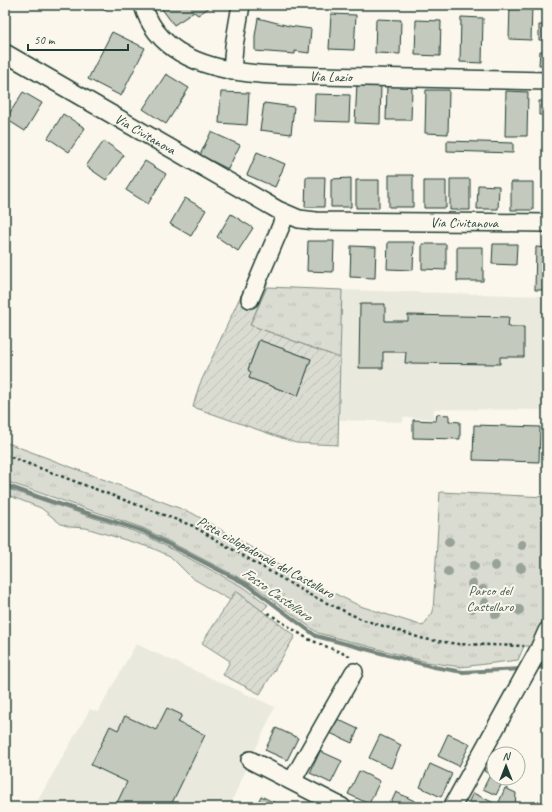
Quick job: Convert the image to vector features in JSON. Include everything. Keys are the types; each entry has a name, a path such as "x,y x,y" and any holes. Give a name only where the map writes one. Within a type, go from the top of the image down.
{"street":[{"name":"Via Lazio","path":"143,5 150,22 159,36 176,51 201,62 232,71 275,75 547,81"},
{"path":"232,71 234,46 241,5"},
{"name":"Via Civitanova","path":"5,53 286,214 299,219 316,221 547,223"},
{"path":"250,299 286,214"},
{"path":"452,807 522,681 532,648 547,631"},
{"path":"292,781 354,672"},
{"path":"250,760 292,781 324,803 342,807"}],"path":[{"name":"Pista ciclopedonale del Castellaro","path":"5,455 193,526 308,594 362,619 424,639 458,644 532,648"},
{"path":"268,613 308,639 354,658 356,662 354,672"}],"shaded area":[{"path":"342,290 547,296 547,410 434,409 434,419 403,417 403,422 339,420"},
{"path":"136,644 275,707 229,807 34,807 90,709 98,712"}],"green space":[{"path":"267,287 342,290 340,358 250,325"},
{"path":"241,295 260,302 250,325 340,358 338,445 296,443 193,407 199,386","holes":["259,340 311,359 298,396 249,378 251,372 248,369"]},
{"name":"Parco del Castellaro","path":"5,442 192,513 307,580 360,606 423,626 433,612 440,492 547,497 547,610 531,646 524,646 518,660 461,667 427,662 318,633 253,585 143,528 5,481"},
{"path":"5,488 145,535 245,588 268,605 262,611 236,591 230,600 192,578 170,556 152,548 86,528 70,527 61,524 41,508 5,494"},
{"path":"236,591 295,636 260,694 223,675 230,661 202,643"}],"building":[{"path":"96,5 110,5 105,10"},
{"path":"159,5 213,5 198,15 194,12 174,25"},
{"path":"510,5 532,5 531,40 509,39"},
{"path":"331,14 356,15 354,50 329,49"},
{"path":"461,17 483,18 482,63 460,62"},
{"path":"546,17 547,40 539,40 539,25 546,25"},
{"path":"258,18 289,26 311,29 309,53 295,51 295,54 255,51 255,36"},
{"path":"376,19 401,20 400,54 375,53"},
{"path":"416,20 441,21 440,56 415,55"},
{"path":"112,32 145,48 121,96 88,79"},
{"path":"540,51 547,51 547,65 539,65"},
{"path":"166,74 189,88 166,124 143,109"},
{"path":"357,83 381,84 380,124 355,123"},
{"path":"387,86 412,87 411,120 386,120"},
{"path":"426,90 449,90 448,134 425,133"},
{"path":"506,91 528,92 527,136 505,136"},
{"path":"545,91 547,91 547,115 539,115 539,101 545,101"},
{"path":"23,92 42,103 25,131 6,119"},
{"path":"221,92 249,93 247,125 219,123"},
{"path":"315,94 350,95 349,122 314,121"},
{"path":"264,103 294,107 291,134 260,130"},
{"path":"63,114 85,128 69,152 48,138"},
{"path":"545,127 547,127 547,147 545,147"},
{"path":"211,132 240,145 228,169 200,155"},
{"path":"104,141 124,155 106,180 86,166"},
{"path":"447,141 513,143 513,153 447,151"},
{"path":"257,152 285,164 275,187 247,175"},
{"path":"145,161 166,174 148,204 126,190"},
{"path":"389,175 413,175 413,207 389,207"},
{"path":"306,177 325,177 324,207 305,207"},
{"path":"351,178 351,207 331,207 331,179"},
{"path":"450,179 470,179 470,210 450,210"},
{"path":"356,180 379,180 379,208 356,208"},
{"path":"424,181 446,181 446,208 424,208"},
{"path":"511,182 533,182 533,210 511,210"},
{"path":"546,184 547,208 545,208"},
{"path":"478,185 499,186 498,209 477,209"},
{"path":"185,198 206,210 191,236 170,224"},
{"path":"231,214 253,228 238,251 217,237"},
{"path":"308,241 334,241 333,272 307,271"},
{"path":"388,242 414,242 413,270 387,269"},
{"path":"422,244 446,244 446,270 422,269"},
{"path":"493,244 517,244 516,265 492,264"},
{"path":"351,246 376,247 375,278 350,277"},
{"path":"457,247 483,247 483,281 457,281"},
{"path":"536,247 547,248 547,290 535,290"},
{"path":"360,304 385,304 385,321 408,321 408,315 509,317 508,327 524,327 524,357 500,357 500,364 405,363 406,352 383,352 383,368 359,368"},
{"path":"259,340 311,359 298,396 249,378 251,372 248,370"},
{"path":"437,414 449,415 449,421 460,422 460,439 413,438 413,420 436,421"},
{"path":"474,425 540,427 539,462 473,460"},
{"path":"167,708 182,715 178,722 205,735 170,807 115,807 127,782 91,765 110,726 118,730 125,716 156,730"},
{"path":"337,719 358,729 352,743 330,733"},
{"path":"276,728 298,738 287,760 265,750"},
{"path":"448,734 470,744 459,766 438,756"},
{"path":"380,735 401,745 391,768 369,758"},
{"path":"320,751 342,761 331,783 310,773"},
{"path":"430,764 452,774 441,797 420,787"},
{"path":"359,771 380,781 369,804 348,794"},
{"path":"486,783 486,786 500,786 496,795 483,789"},
{"path":"505,788 516,793 515,807 497,807"},
{"path":"396,792 427,807 389,807"},
{"path":"473,793 494,803 492,807 466,807"},
{"path":"261,796 283,807 256,807"}],"waterway":[{"name":"Fosso Castellaro","path":"5,485 143,531 248,585 316,636 434,667 463,672 522,669"},
{"name":"Fosso Castellaro","path":"533,668 547,667"}]}
